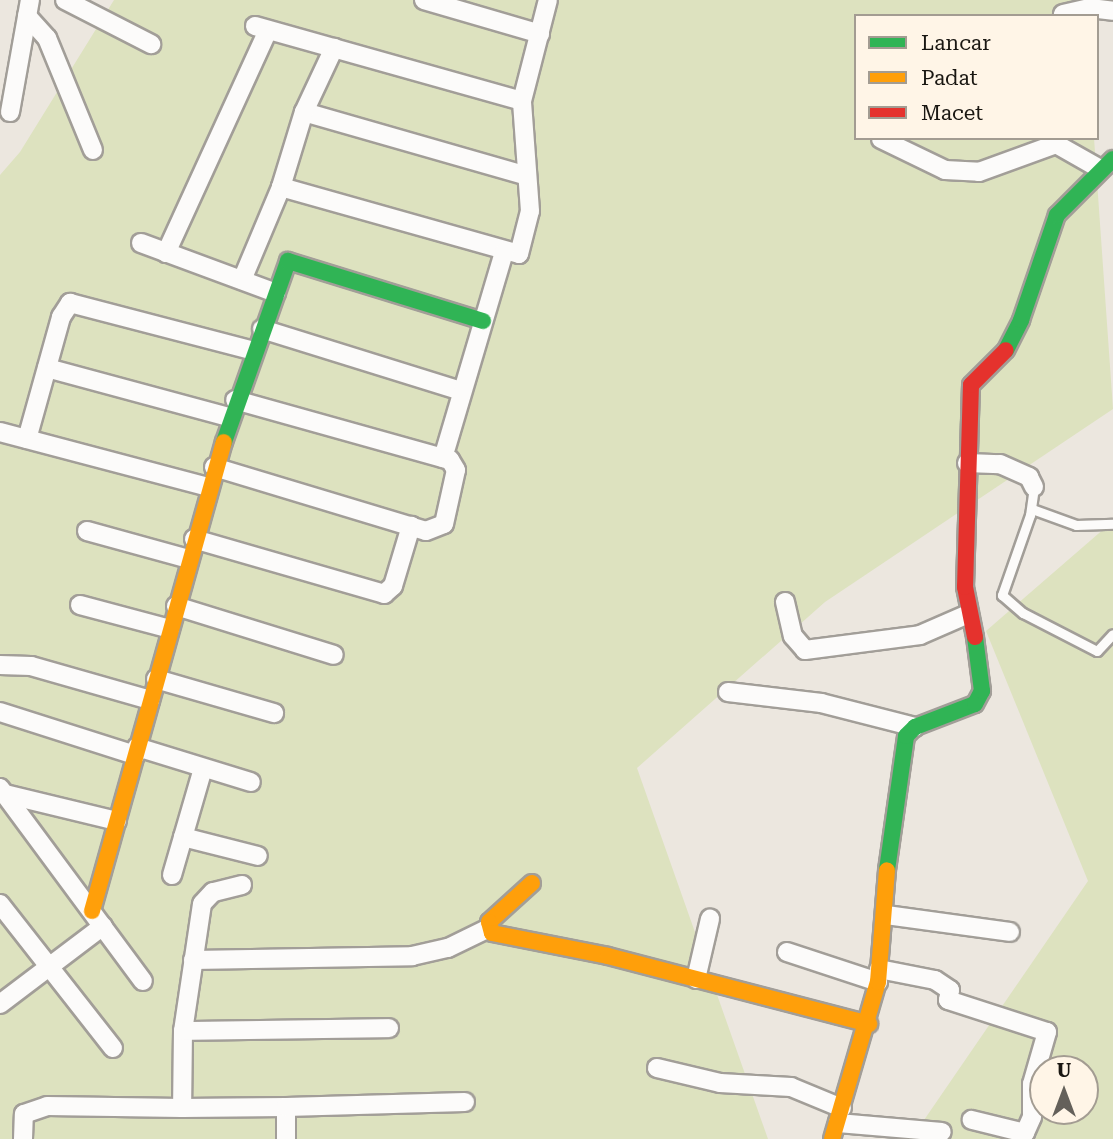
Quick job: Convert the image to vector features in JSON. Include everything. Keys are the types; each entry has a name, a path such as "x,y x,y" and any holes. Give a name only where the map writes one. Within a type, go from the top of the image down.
{"street":[{"path":"65,0 151,44"},
{"path":"424,0 540,34"},
{"path":"281,187 514,255 522,248 530,211 522,101 548,0"},
{"path":"10,112 29,8"},
{"path":"29,8 47,38 93,150"},
{"path":"1063,14 1090,8 1113,11"},
{"path":"166,253 262,28 522,101"},
{"path":"242,280 281,187 304,112 334,48"},
{"path":"304,112 527,176"},
{"path":"838,1123 869,1024 878,975 886,915 888,841 896,775 906,736 915,727 975,704 982,691 982,670 968,614 967,463 971,386 978,373 1003,355 1021,320 1057,215 1107,164 1056,144 979,172 945,170 883,140"},
{"path":"141,243 276,293"},
{"path":"443,458 504,252"},
{"path":"0,1004 48,967 98,919 117,821 208,487 235,400 288,261 483,321"},
{"path":"27,439 64,307 79,302 254,351"},
{"path":"262,329 461,391"},
{"path":"47,368 229,417"},
{"path":"214,467 411,526 433,531 444,524 456,465 443,458 235,400"},
{"path":"0,432 208,487"},
{"path":"967,463 1000,464 1029,477 1034,487"},
{"path":"194,539 384,594 393,586 411,526"},
{"path":"87,531 188,559"},
{"path":"785,602 793,636 805,650 920,635 968,614"},
{"path":"80,605 170,629"},
{"path":"176,606 334,655"},
{"path":"0,665 31,666 150,700"},
{"path":"156,680 274,713"},
{"path":"728,692 821,703 915,727"},
{"path":"0,712 251,782"},
{"path":"172,875 203,768"},
{"path":"2,791 117,821"},
{"path":"2,791 143,981"},
{"path":"183,837 258,856"},
{"path":"193,960 412,956 448,948 489,928 495,915 532,883"},
{"path":"182,1108 183,1031 202,904 213,892 242,886"},
{"path":"0,904 113,1048"},
{"path":"886,915 1010,932"},
{"path":"696,979 710,919"},
{"path":"489,928 492,933 696,979 869,1024"},
{"path":"787,951 878,975 935,981 950,990 948,1000 1047,1032 1032,1084 1032,1117 1025,1133 972,1120"},
{"path":"183,1031 389,1028"},
{"path":"657,1068 720,1083 791,1087 838,1123 942,1132"},
{"path":"23,1139 24,1114 47,1106 182,1108 465,1102"},
{"path":"286,1107 286,1139"}],"lane":[{"path":"1034,487 1031,509 1002,595 1023,613 1097,651 1113,634"},
{"path":"1031,509 1076,525 1113,524"}],"green space":[{"path":"114,0 1084,0 1085,14 854,14 854,140 1094,140 1113,409 825,602 637,768 768,1139 0,1139 0,175 20,152"},
{"path":"1113,521 1113,1139 911,1139 1088,881 986,631"}],"traffic: fast":[{"path":"1006,350 1021,320 1057,215 1113,159"},
{"path":"224,442 288,261 483,321"},
{"path":"887,870 906,736 915,727 975,704 982,691 975,637"}],"traffic: slow":[{"path":"92,911 224,442"},
{"path":"832,1139 878,982 887,870"},
{"path":"532,883 489,922 492,933 608,956 869,1024"}],"traffic: jam":[{"path":"975,637 965,587 971,385 1006,350"}]}
